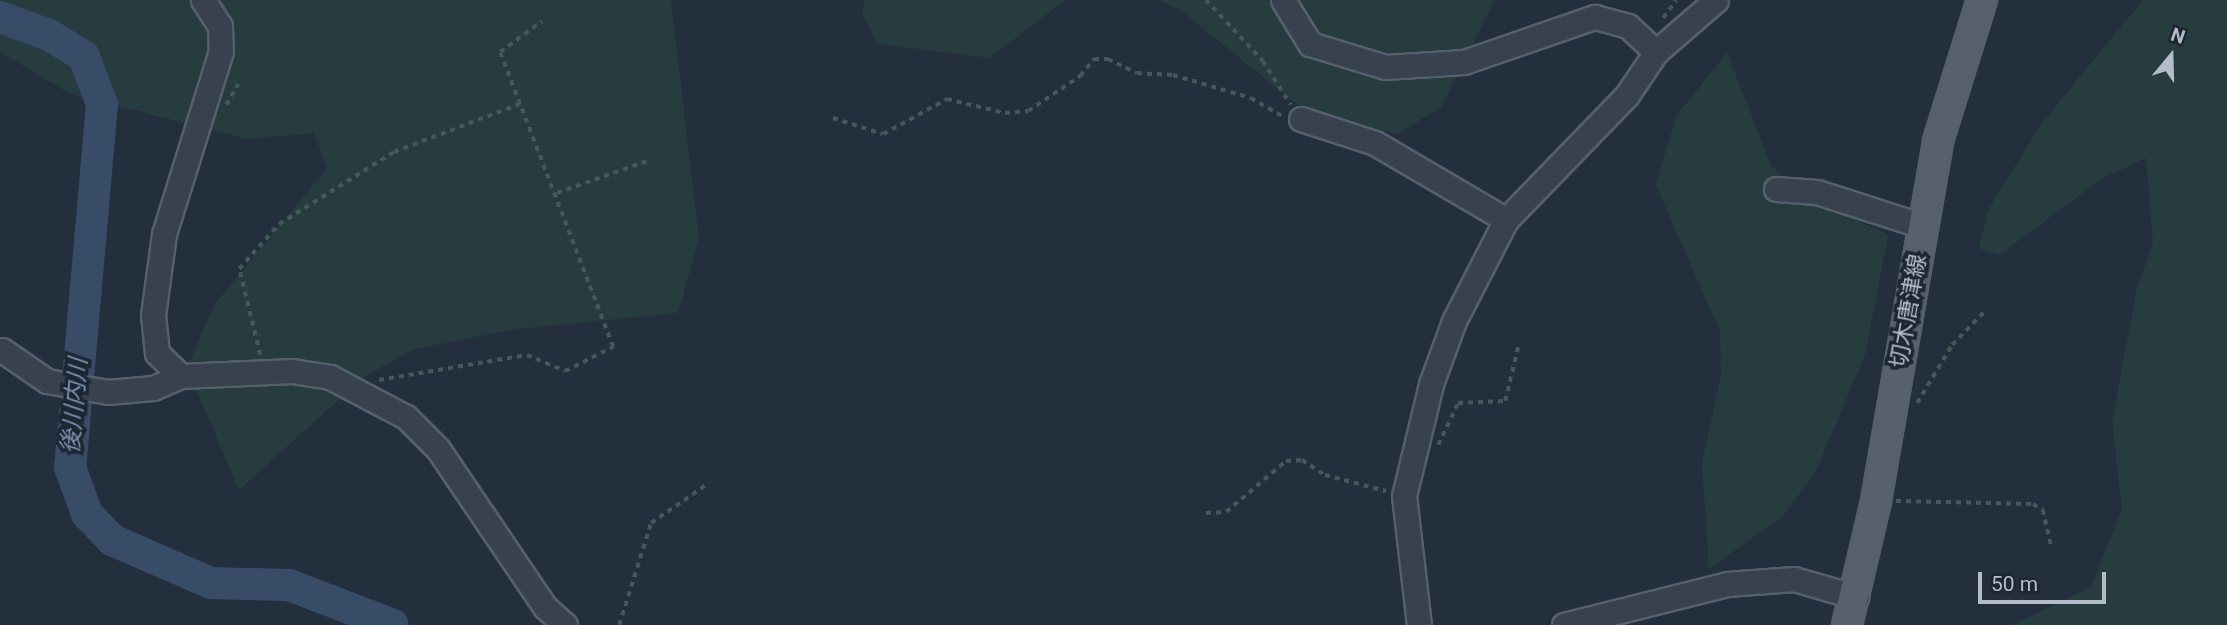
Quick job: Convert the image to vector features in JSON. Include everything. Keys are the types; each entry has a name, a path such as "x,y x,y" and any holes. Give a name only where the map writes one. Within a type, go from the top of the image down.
{"main road":[{"name":"切木唐津線","path":"1847,625 1856,597 1876,502 1923,226 1954,73 1982,0"}],"street":[{"path":"181,376 157,353 153,315 164,234 221,51 220,26 203,0"},
{"path":"1283,0 1310,44 1385,67 1464,62 1595,17 1628,26 1656,52"},
{"path":"1419,625 1404,496 1431,384 1454,321 1506,220 1565,152 1627,96 1656,52 1716,0"},
{"path":"1301,119 1375,143 1506,220"},
{"path":"1776,188 1817,192 1923,226"},
{"path":"2,350 56,383 108,393 153,388 181,376 265,374 330,377 362,390 438,449 545,607 565,625"},
{"path":"1564,625 1727,584 1794,579 1856,597"}],"path":[{"path":"834,118 883,134 947,99 1005,113 1028,111 1080,76 1094,59 1108,59 1137,73 1173,75 1251,98 1289,120 1301,119 1263,61 1206,0"},
{"path":"362,390 376,381 527,355 565,371 613,347 524,102 500,52 542,21"},
{"path":"265,374 239,269 279,224 394,152 524,102"},
{"path":"557,193 647,161"},
{"path":"1892,411 1915,405 1952,345 1984,312"},
{"path":"1436,450 1458,403 1504,401 1518,347"},
{"path":"1206,513 1226,512 1286,461 1301,460 1325,475 1404,496"},
{"path":"619,625 651,523 709,482"},
{"path":"1876,502 2033,504 2043,510 2051,546"}],"green space":[{"path":"0,0 671,0 699,239 678,313 516,329 414,349 364,377 239,490 187,368 214,305 327,168 314,133 247,139 69,93 0,52"},
{"path":"865,0 1066,0 989,58 877,44 862,13"},
{"path":"1158,0 1495,0 1442,106 1398,134 1310,115 1179,9"},
{"path":"2143,0 2227,0 2227,625 2012,625 2091,587 2122,509 2112,422 2136,292 2153,242 2146,158 2101,179 1999,255 1979,248 1988,210 2041,124"},
{"path":"1727,53 1771,165 1795,190 1888,235 1865,355 1816,471 1784,515 1709,569 1702,462 1721,376 1720,332 1656,185 1676,116"}],"waterway":[{"name":"後川内川","path":"0,17 51,36 84,57 102,104 70,467 87,514 112,540 211,583 289,585 393,625"}]}
